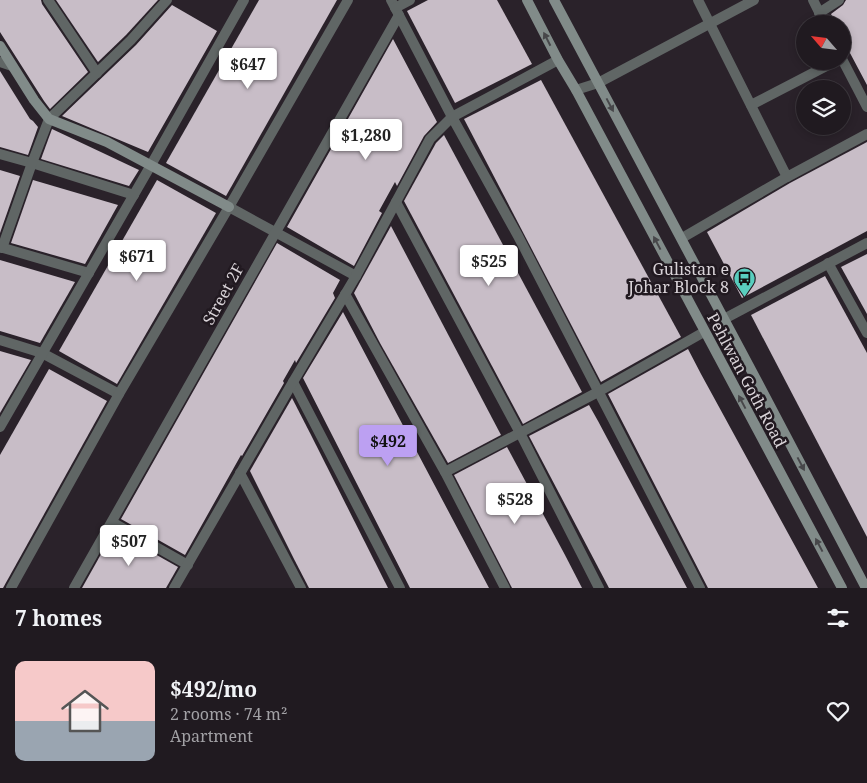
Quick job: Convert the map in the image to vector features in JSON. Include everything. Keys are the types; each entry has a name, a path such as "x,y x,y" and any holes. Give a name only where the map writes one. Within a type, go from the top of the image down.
{"main road":[{"name":"Pehlwan Goth Road","path":"527,0 842,588"},
{"name":"Pehlwan Goth Road","path":"558,2 598,83 682,238 866,588"},
{"path":"0,46 34,100 49,119 108,142 229,207"}],"street":[{"path":"48,0 97,74"},
{"path":"89,273 1,248 49,119 131,40 167,0"},
{"path":"0,427 244,0"},
{"path":"11,588 119,394 348,0"},
{"path":"410,0 395,7 518,236 700,588"},
{"path":"698,0 787,177"},
{"path":"576,90 598,83 754,0"},
{"path":"813,0 820,13 839,0"},
{"name":"Street 2F","path":"74,588 276,232 395,7"},
{"path":"174,588 346,294 430,139 452,116 558,60"},
{"path":"0,62 12,66"},
{"path":"751,105 819,70"},
{"path":"848,70 867,107"},
{"path":"858,89 867,83"},
{"path":"682,238 787,177 867,134"},
{"path":"0,154 134,195"},
{"path":"396,202 520,433 599,588"},
{"path":"229,207 356,276"},
{"path":"724,319 867,242"},
{"path":"828,263 867,333"},
{"path":"346,294 445,472 505,588"},
{"path":"445,472 598,392 704,332"},
{"path":"0,340 42,353 119,394"},
{"path":"293,382 400,588"},
{"path":"240,473 301,588"},
{"path":"112,522 188,565"}],"building":[{"path":"0,0 41,0 88,72 50,109 0,32"},
{"path":"56,0 158,0 98,62"},
{"path":"259,0 337,0 226,196 166,163"},
{"path":"428,0 497,0 532,64 455,103 407,11"},
{"path":"846,0 867,0 867,85 851,55 851,15 831,14 843,5"},
{"path":"172,5 217,31 148,152 62,116 136,45"},
{"path":"393,39 437,122 424,136 397,186 395,182 379,211 382,213 354,266 287,227"},
{"path":"0,71 30,119 38,127 28,155 0,147"},
{"path":"541,80 681,337 601,382 464,119"},
{"path":"52,129 139,170 129,186 41,159"},
{"path":"444,135 582,392 523,424 404,201 436,143"},
{"path":"867,142 867,231 742,298 707,232 790,183"},
{"path":"0,170 20,176 0,233"},
{"path":"33,180 118,205 85,264 11,243"},
{"path":"157,180 216,213 117,384 59,351"},
{"path":"391,226 501,435 448,463 354,293"},
{"path":"277,243 340,280 333,293 335,298 296,363 295,360 283,381 284,383 185,555 121,519"},
{"path":"867,254 867,314 841,267"},
{"path":"0,260 75,282 40,343 0,331"},
{"path":"825,276 867,353 867,537 751,315"},
{"path":"343,312 489,588 410,588 303,378"},
{"path":"688,349 818,588 708,588 608,394"},
{"path":"0,351 31,360 0,413"},
{"path":"49,369 107,401 3,588 0,588 0,455"},
{"path":"292,398 388,588 309,588 294,559 250,471"},
{"path":"589,405 687,588 609,588 529,436"},
{"path":"507,447 582,588 512,588 454,475"},
{"path":"114,531 178,567 166,588 82,588"}],"place":[{"name":"Gulistan e Johar Block 8","path":"745,297"}]}
